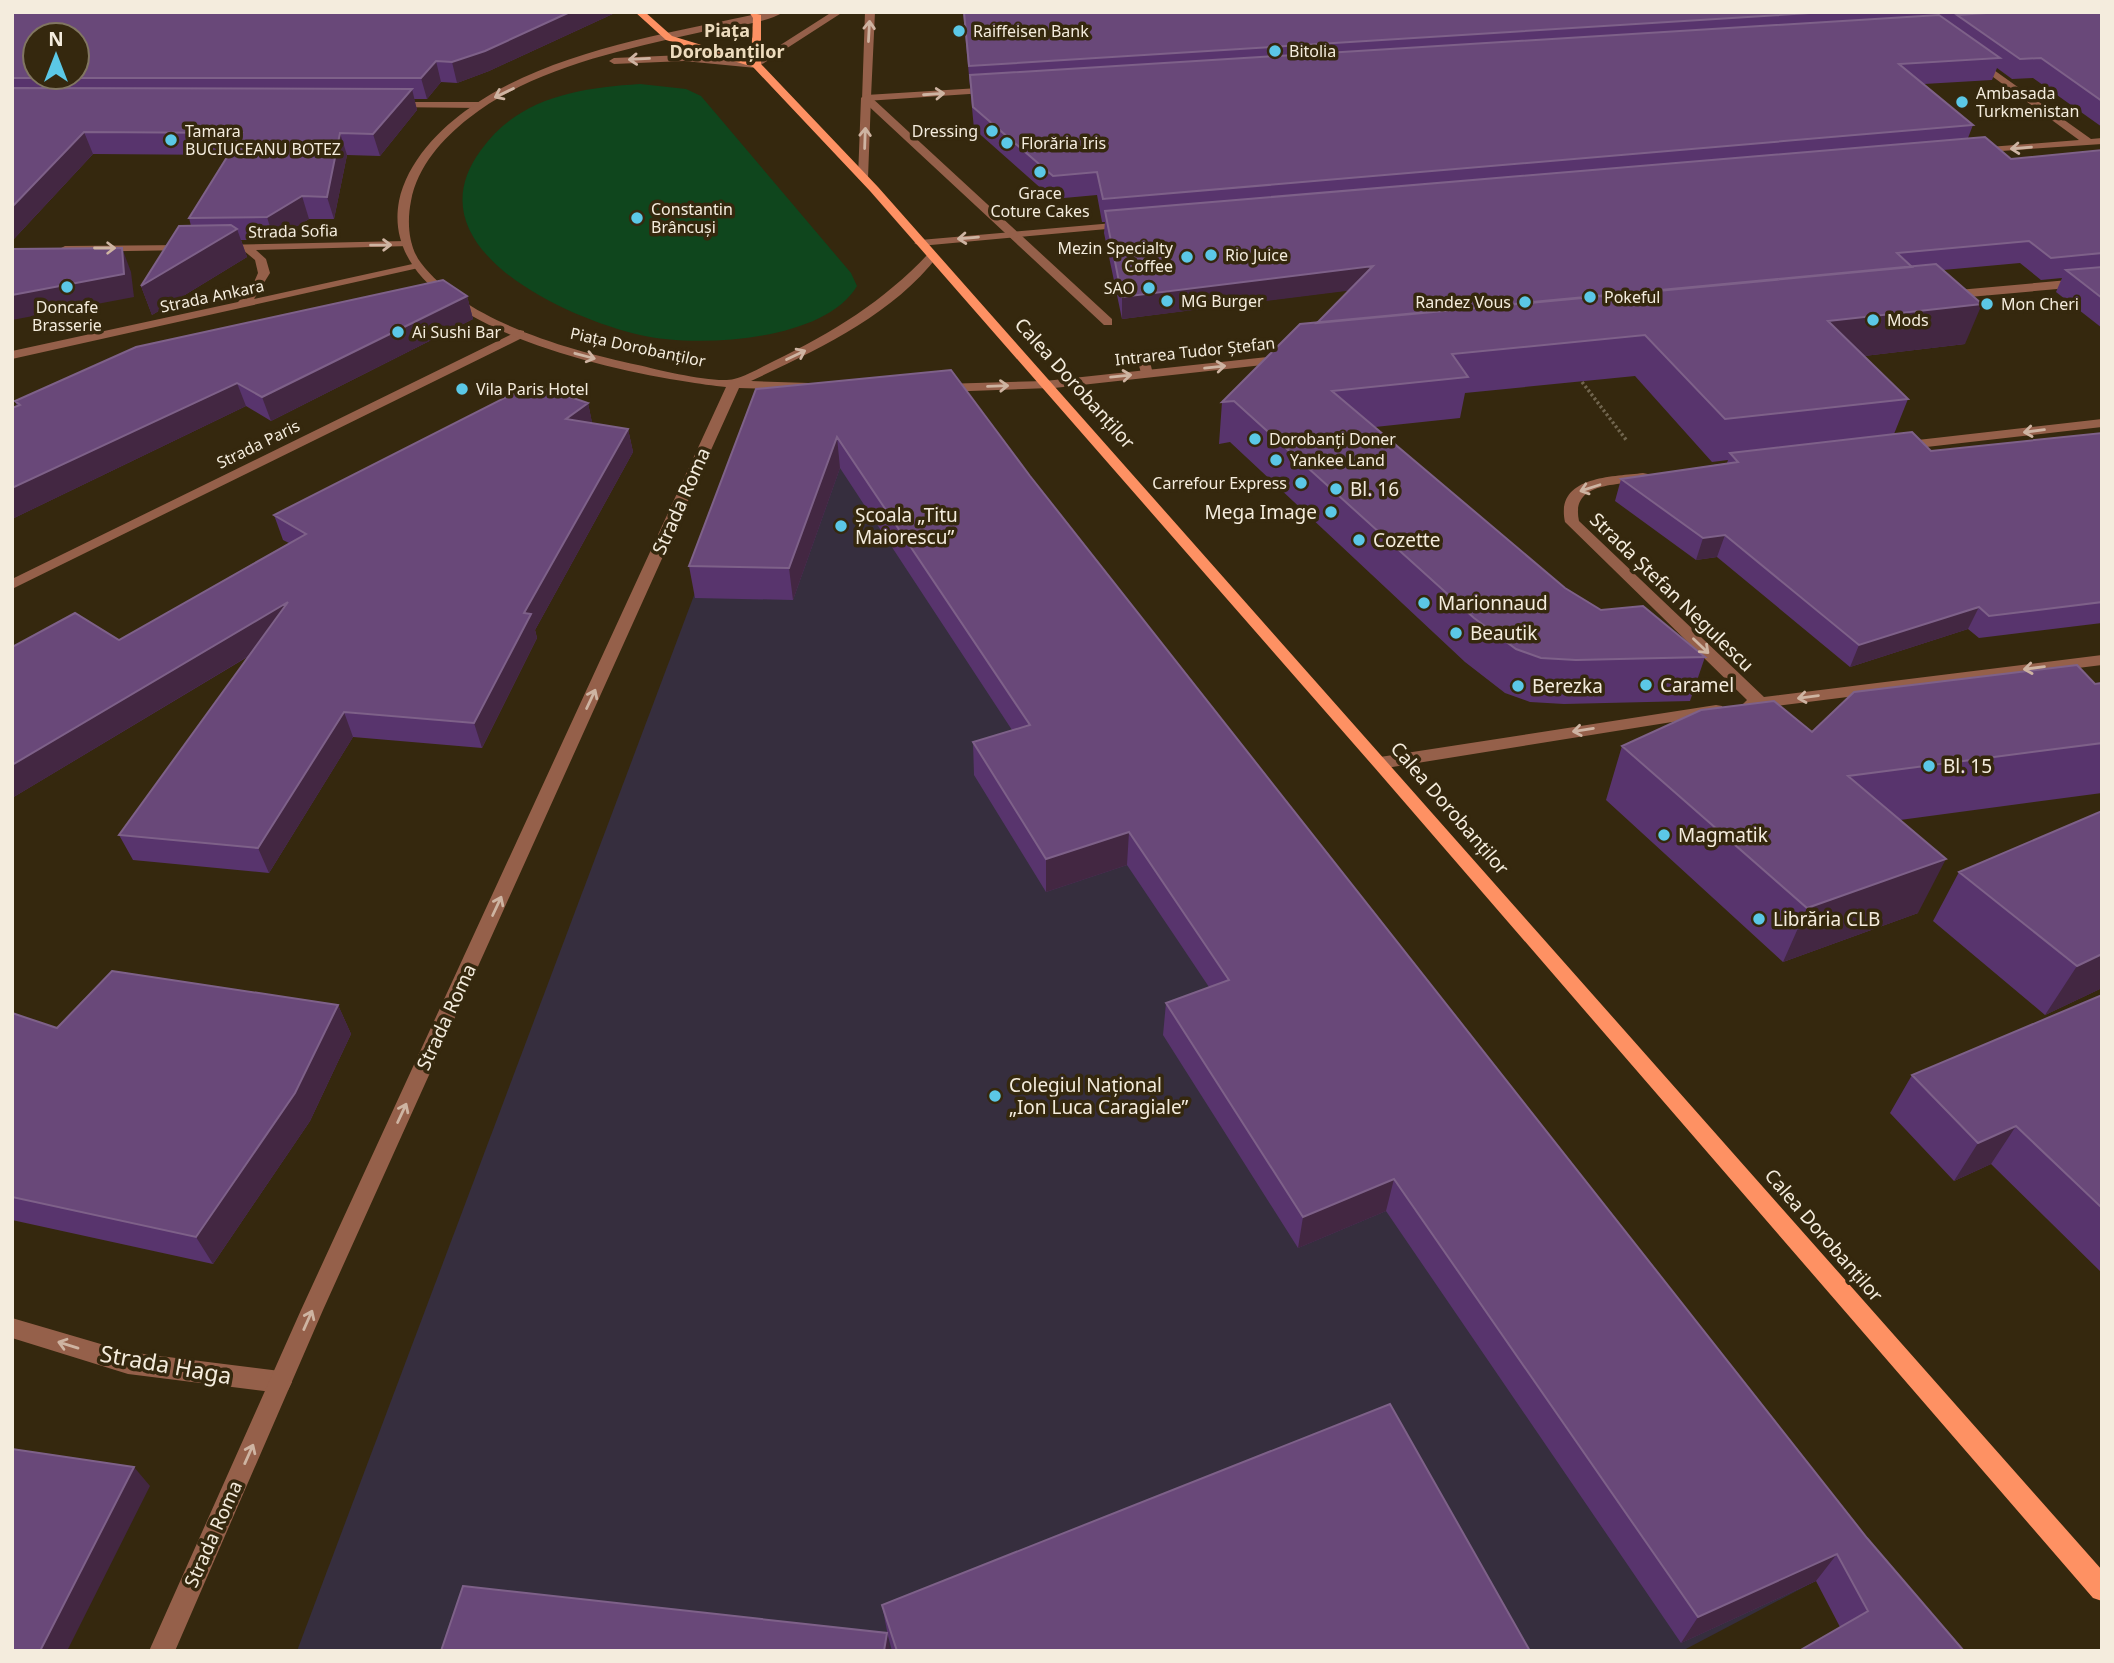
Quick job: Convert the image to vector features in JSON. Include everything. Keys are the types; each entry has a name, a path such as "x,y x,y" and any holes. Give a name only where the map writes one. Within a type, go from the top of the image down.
{"main road":[{"name":"Calea Dorobanților","path":"639,12 668,38 756,65 863,178 1380,763 2102,1589"},
{"path":"756,15 756,65"}],"street":[{"name":"Piața Dorobanților","path":"780,12 756,15 567,67 479,105 440,139 416,174 404,203 406,244 417,267 453,297 520,334 580,355 659,373 734,384 829,388"},
{"path":"567,67 655,58 756,65 839,12"},
{"path":"863,178 870,12"},
{"path":"1967,54 2089,142"},
{"path":"866,98 1007,89"},
{"path":"866,98 1108,322"},
{"path":"383,105 479,105"},
{"path":"1964,152 2102,141"},
{"path":"920,243 1137,224"},
{"name":"Strada Sofia","path":"54,249 406,244"},
{"path":"241,306 257,288 264,273 260,259 246,247"},
{"path":"734,384 801,353 873,311 908,285 932,256"},
{"name":"Strada Ankara","path":"12,355 417,267"},
{"path":"1935,296 2102,281"},
{"name":"Strada Paris","path":"12,585 520,334"},
{"path":"1143,358 1147,373"},
{"name":"Intrarea Tudor Ștefan","path":"1045,385 1303,358"},
{"name":"Strada Roma","path":"162,1651 280,1382 734,384"},
{"path":"929,388 1045,385"},
{"path":"1884,448 2102,423"},
{"name":"Strada Ștefan Negulescu","path":"1653,475 1592,486 1577,492 1568,501 1567,511 1572,522 1760,703"},
{"path":"1380,763 1760,703 2102,660"},
{"name":"Strada Haga","path":"12,1328 128,1363 280,1382"}],"path":[{"path":"1578,376 1653,475"}],"shaded area":[{"name":"Colegiul Național „Ion Luca Caragiale”","path":"953,401 1846,1565 1682,1651 297,1651 760,420"}],"green space":[{"name":"Piața Dorobanților","path":"640,84 686,89 701,96 851,273 857,286 841,305 817,319 789,330 758,336 725,340 664,339 640,335 573,313 538,295 505,272 480,247 465,217 464,185 481,150 496,132 513,118 552,99 595,89"}],"building":[{"path":"12,12 570,12 485,51 452,62 436,61 421,78 91,78 91,21 21,21 21,78 12,78"},
{"path":"964,12 1826,12 969,66"},
{"path":"2102,12 2102,101 2041,58 2020,59 1957,15"},
{"path":"1939,15 2000,58 1899,64 1973,125 1103,199 1097,172 1053,176 973,107 970,75"},
{"path":"12,88 21,88 21,91 91,91 91,88 412,89 373,134 340,133 327,197 302,196 267,217 189,218 242,133 84,132 12,207"},
{"path":"1985,137 2011,159 2102,150 2102,253 2051,258 2029,241 1897,253 1912,267 1317,323 1373,266 1122,297 1105,211"},
{"path":"231,225 237,229 141,286 179,226"},
{"path":"122,248 124,274 12,295 12,249"},
{"path":"1936,264 1982,304 1828,321 1908,399 1725,419 1645,335 1452,354 1468,377 1332,391 1565,588 1601,610 1643,606 1705,657 1576,660 1541,658 1516,649 1474,618 1234,401 1222,402 1300,324"},
{"path":"2102,267 2102,298 2066,270"},
{"path":"443,280 467,296 262,397 237,383 12,488 12,408 20,405 15,401 136,347"},
{"name":"Colegiul Național „Ion Luca Caragiale”","path":"951,370 1030,476 1867,1538 1964,1651 1799,1651 1868,1611 1837,1554 1698,1617 1394,1179 1303,1217 1166,1003 1229,980 1129,832 1046,859 973,742 1030,725 837,437 789,568 689,566 756,389"},
{"path":"532,384 588,403 566,419 628,429 524,613 531,614 474,723 344,712 258,848 119,835 288,602 12,765 12,647 75,613 119,640 306,534 274,515"},
{"path":"1912,432 1931,451 2102,433 2102,602 1989,616 1979,607 1859,645 1725,535 1703,538 1621,479 1738,462 1730,453"},
{"path":"2077,665 2095,684 2102,683 2102,743 1848,776 1946,859 1807,908 1622,746 1701,710 1774,701 1812,732 1854,692"},
{"path":"2102,811 2102,954 2077,966 1959,872"},
{"path":"112,971 338,1005 295,1093 196,1237 12,1197 12,1013 57,1028"},
{"path":"2102,995 2102,1208 2016,1126 1978,1143 1912,1075"},
{"path":"1390,1404 1530,1651 897,1651 882,1605"},
{"path":"12,1449 134,1467 40,1651 12,1651"},
{"path":"463,1586 887,1633 884,1651 441,1651"}],"place":[{"name":"Raiffeisen Bank","path":"959,31"},
{"name":"Bitolia","path":"1275,51"},
{"name":"Ambasada Turkmenistan","path":"1962,102"},
{"name":"Dressing","path":"992,131"},
{"name":"Tamara BUCIUCEANU BOTEZ","path":"171,140"},
{"name":"Florăria Iris","path":"1007,143"},
{"name":"Grace Coture Cakes","path":"1040,172"},
{"name":"Constantin Brâncuși","path":"637,218"},
{"name":"Rio Juice","path":"1211,255"},
{"name":"Mezin Specialty Coffee","path":"1187,257"},
{"name":"Doncafe Brasserie","path":"67,287"},
{"name":"SAO","path":"1149,288"},
{"name":"Pokeful","path":"1590,297"},
{"name":"MG Burger","path":"1167,301"},
{"name":"Randez Vous","path":"1525,302"},
{"name":"Mon Cheri","path":"1987,304"},
{"name":"Mods","path":"1873,320"},
{"name":"Ai Sushi Bar","path":"398,332"},
{"name":"Vila Paris Hotel","path":"462,389"},
{"name":"Dorobanți Doner","path":"1255,439"},
{"name":"Yankee Land","path":"1276,460"},
{"name":"Carrefour Express","path":"1301,483"},
{"name":"Bl. 16","path":"1336,489"},
{"name":"Mega Image","path":"1331,512"},
{"name":"Școala „Titu Maiorescu”","path":"841,526"},
{"name":"Cozette","path":"1359,540"},
{"name":"Marionnaud","path":"1424,603"},
{"name":"Beautik","path":"1456,633"},
{"name":"Caramel","path":"1646,685"},
{"name":"Berezka","path":"1518,686"},
{"name":"Bl. 15","path":"1929,766"},
{"name":"Magmatik","path":"1664,835"},
{"name":"Librăria CLB","path":"1759,919"},
{"name":"Colegiul Național „Ion Luca Caragiale”","path":"995,1096"}],"district":[{"name":"Piața Dorobanților","path":"727,40"}]}
